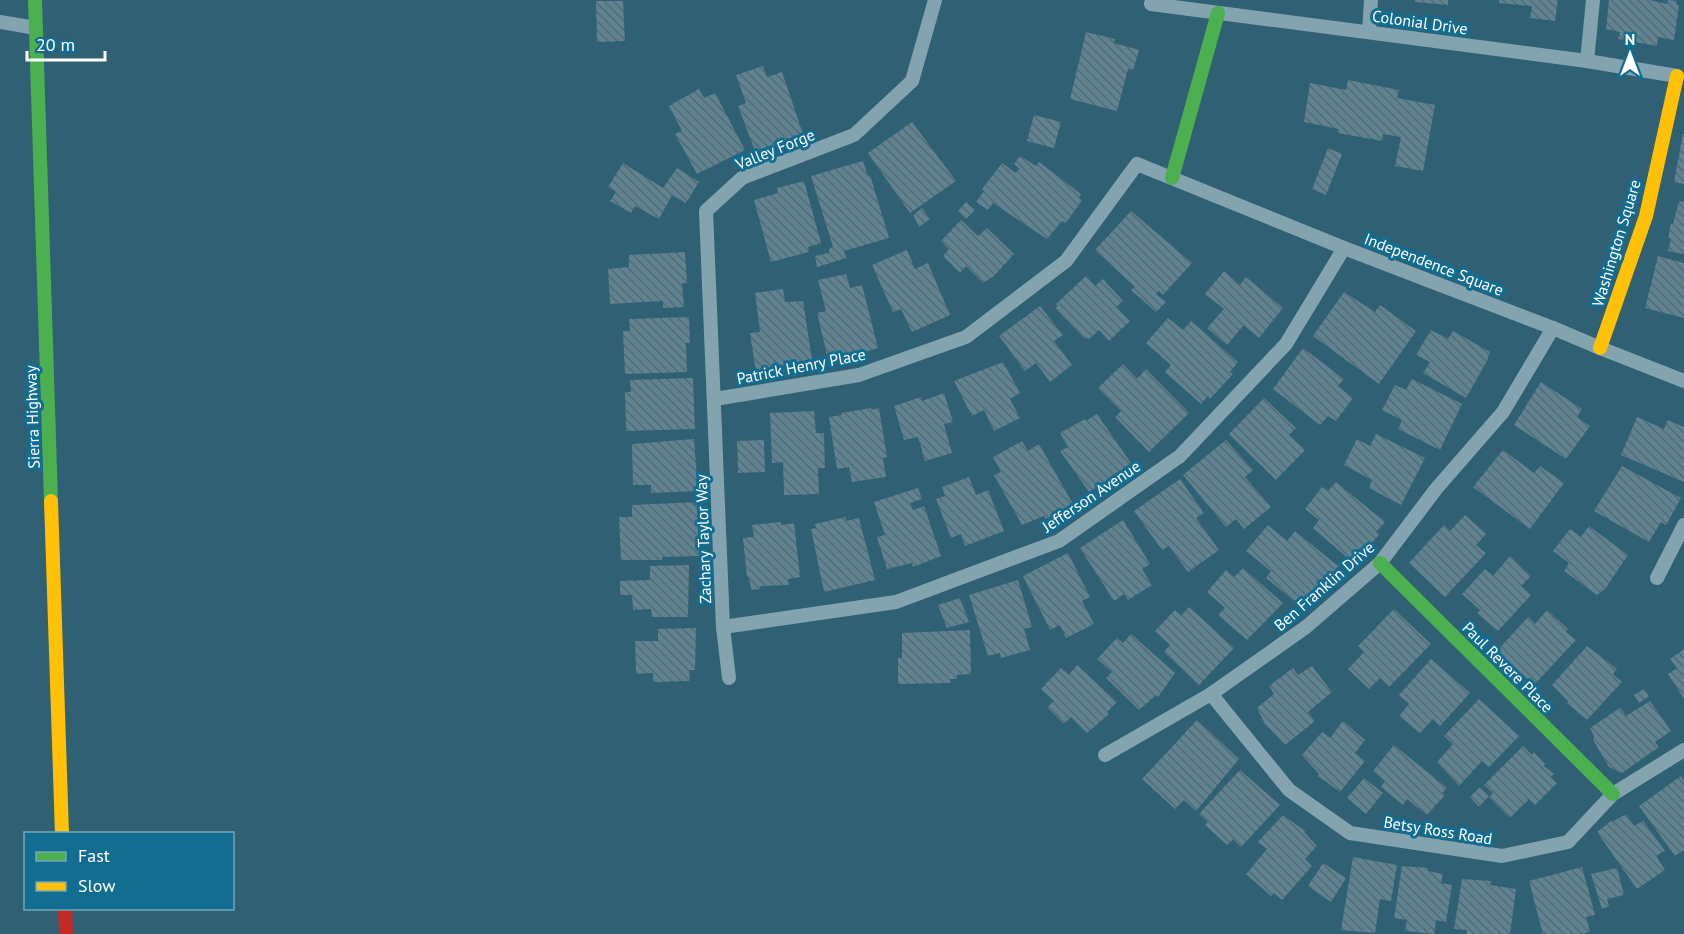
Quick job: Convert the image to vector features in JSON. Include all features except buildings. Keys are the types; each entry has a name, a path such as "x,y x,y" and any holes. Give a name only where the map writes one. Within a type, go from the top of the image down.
{"main road":[{"name":"Sierra Highway","path":"35,0 62,832"},
{"path":"1172,178 1218,13"},
{"name":"Washington Square","path":"1600,348 1646,216 1681,77"},
{"name":"Paul Revere Place","path":"1380,563 1613,794"},
{"path":"65,910 66,934"}],"lane":[{"name":"Valley Forge","path":"715,399 706,211 742,178 854,135 912,81 935,0"},
{"path":"1369,32 1371,0"},
{"path":"1587,61 1593,0"},
{"name":"Colonial Drive","path":"1152,2 1218,13 1587,61 1681,77"},
{"path":"0,22 36,28"},
{"name":"Patrick Henry Place","path":"715,399 859,375 966,337 1066,261 1137,164"},
{"name":"Independence Square","path":"1137,164 1684,381"},
{"name":"Jefferson Avenue","path":"723,627 896,602 1059,541 1180,456 1286,344 1344,248"},
{"name":"Ben Franklin Drive","path":"1105,755 1211,694 1306,627 1380,563 1436,489 1503,412 1553,328"},
{"name":"Zachary Taylor Way","path":"715,399 723,627 729,678"},
{"path":"1657,578 1684,525"},
{"name":"Betsy Ross Road","path":"1211,694 1289,790 1350,833 1502,856 1568,842 1613,794 1684,750"}],"traffic: fast":[{"path":"35,0 51,501"},
{"path":"1172,178 1218,13"},
{"path":"1380,563 1613,794"}],"traffic: slow":[{"path":"1600,348 1646,216 1677,76"},
{"path":"51,501 62,832"}],"traffic: jam":[{"path":"65,910 66,934"}]}
